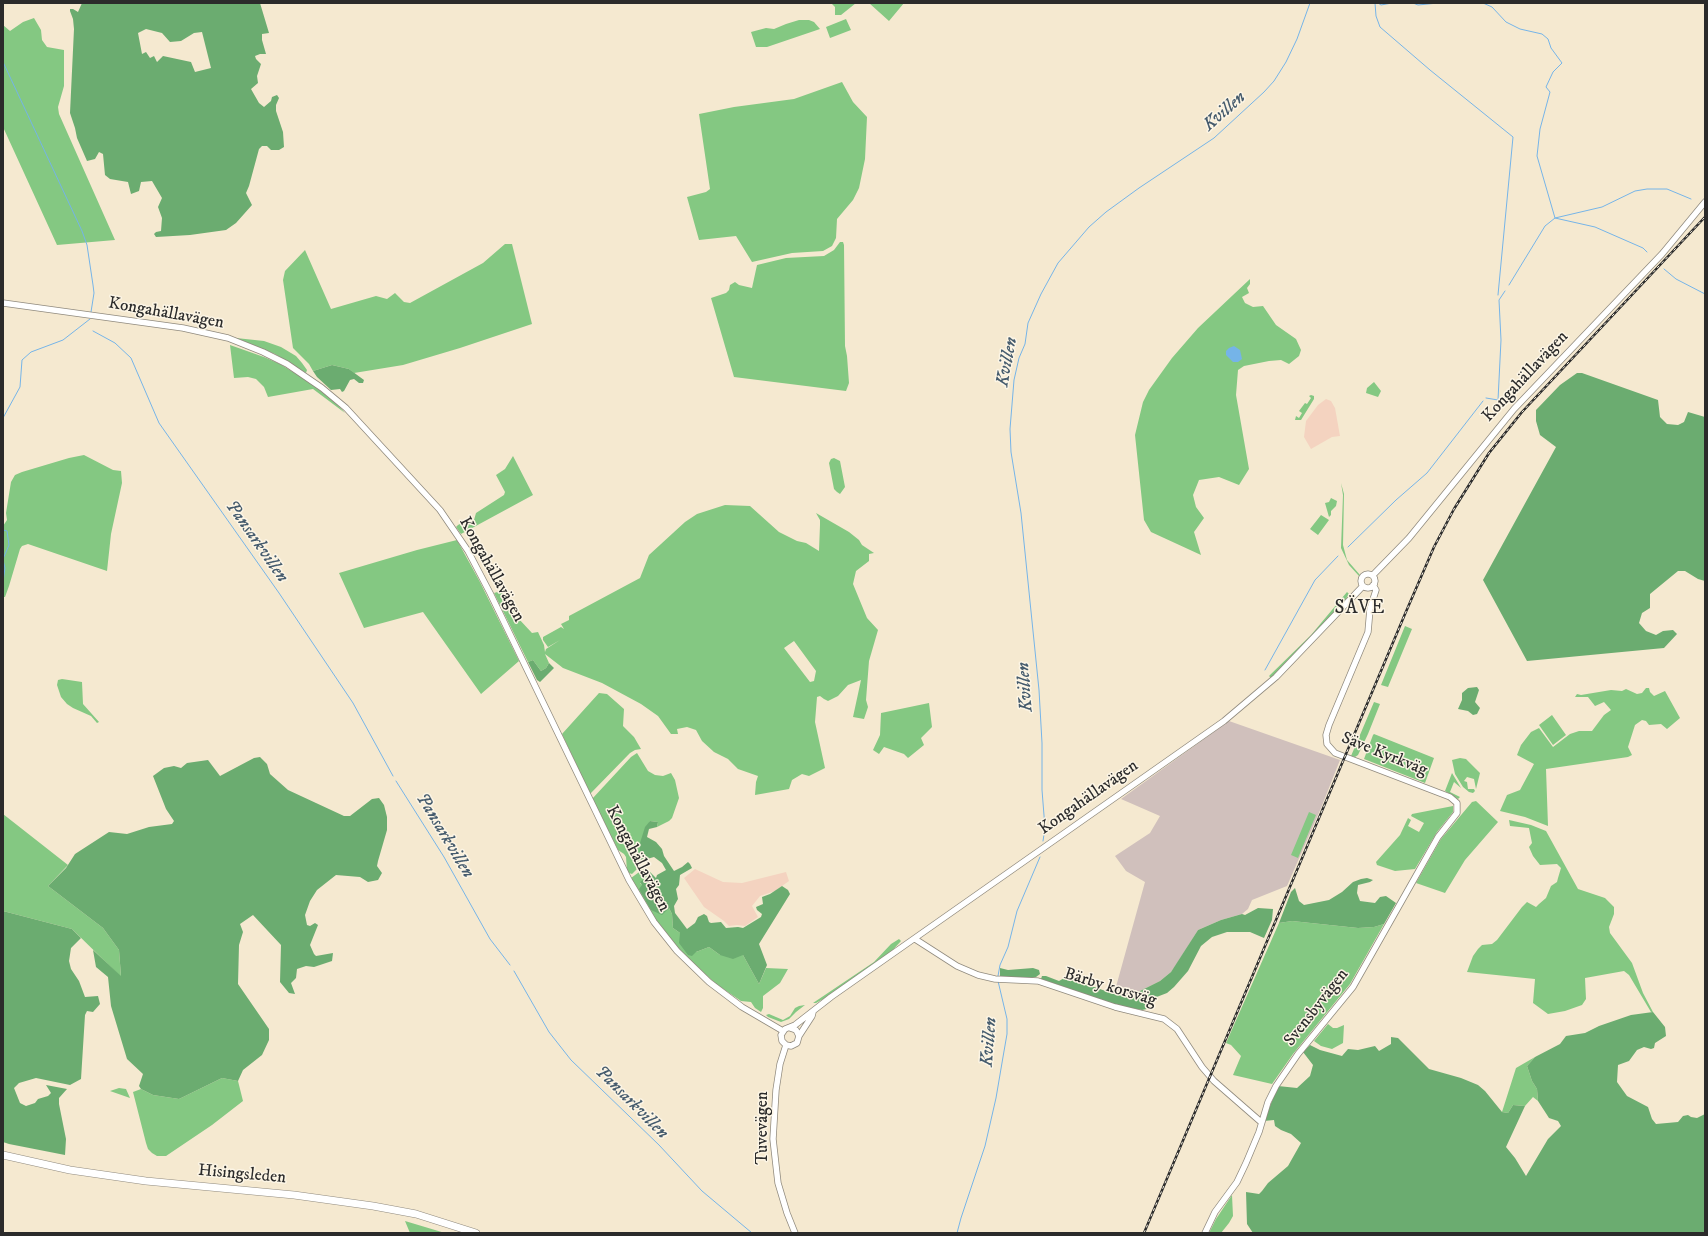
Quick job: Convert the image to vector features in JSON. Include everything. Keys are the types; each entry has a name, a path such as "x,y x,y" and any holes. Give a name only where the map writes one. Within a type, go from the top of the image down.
{"highway":[{"name":"Hisingsleden","path":"3,1155 70,1170 146,1181 294,1195 366,1205 416,1214 476,1233"}],"street":[{"name":"Kongahällavägen","path":"3,303 187,329 228,338 287,364 322,388 346,408 440,510 468,551 629,880 654,922 680,954 709,982 742,1007 783,1031 790,1028 813,1012 831,997 1224,721 1276,677 1363,586 1361,580 1363,575 1368,573 1373,576 1409,538 1514,409 1662,254 1705,202"},
{"path":"1363,586 1369,588 1373,586 1375,581 1373,576"},
{"name":"Säve Kyrkväg","path":"1373,586 1376,590 1368,614 1368,632 1333,716 1326,738 1328,746 1334,752 1448,796 1454,799 1457,803"},
{"name":"Svensbyvägen","path":"1205,1233 1216,1212 1240,1174 1250,1153 1270,1097 1280,1079 1363,972 1438,837 1457,813 1457,803"},
{"name":"Bärby korsväg","path":"915,939 962,969 988,978 1038,981 1118,1008 1153,1015 1166,1020 1179,1032 1205,1071 1232,1098 1261,1122"},
{"name":"Kongahällavägen","path":"786,1045 791,1046 795,1044 813,1012"},
{"path":"790,1028 796,1030 799,1036"},
{"path":"783,1031 781,1038 786,1045"},
{"name":"Tuvevägen","path":"786,1045 780,1064 776,1090 773,1139 779,1187 795,1233"}],"shaded area":[{"path":"1326,399 1331,401 1335,408 1340,436 1332,437 1311,449 1304,437 1306,421 1318,405"},
{"path":"1229,721 1340,760 1321,808 1287,886 1252,900 1248,909 1242,914 1221,920 1198,930 1171,972 1160,981 1136,993 1125,995 1114,994 1145,882 1126,871 1115,856 1150,833 1160,816 1121,799"},
{"path":"695,869 723,882 742,883 786,872 789,881 775,891 760,896 752,906 758,917 745,926 729,926 704,907 684,878"}],"green space":[{"path":"82,3 260,3 269,33 262,34 266,54 255,56 261,64 257,76 258,83 251,89 259,103 264,107 271,101 272,97 277,95 279,98 276,105 276,111 283,132 284,147 279,150 271,150 267,146 262,146 259,149 246,193 252,205 236,223 226,230 190,235 156,237 154,234 161,231 162,218 158,207 162,198 152,181 141,182 139,191 131,194 128,182 110,179 105,175 103,154 99,152 95,159 87,161 77,138 70,113 74,29 70,9 78,12","holes":["146,29 162,33 170,42 181,41 194,33 202,32 211,68 195,72 191,62 163,56 157,62 154,56 150,58 146,52 142,54 138,33"]},
{"path":"831,3 856,3 841,15 835,15 835,7"},
{"path":"869,3 904,3 889,21"},
{"path":"34,18 41,30 42,40 47,47 64,50 64,86 58,107 59,114 115,240 57,245 3,127 3,25 10,31 23,22"},
{"path":"846,19 851,30 830,38 826,27"},
{"path":"799,20 809,20 814,22 820,29 767,47 756,47 751,32 766,28 774,29"},
{"path":"842,82 853,102 867,117 865,159 859,188 853,200 837,219 836,238 832,246 823,251 792,253 752,262 736,236 699,240 687,197 706,192 710,189 699,114 734,107 794,99"},
{"path":"840,242 843,242 844,245 845,346 849,383 846,391 734,377 711,298 726,293 729,290 730,285 735,282 739,285 752,288 757,265 786,258 824,256 834,250"},
{"path":"505,244 512,244 532,324 403,365 354,373 349,369 332,365 313,371 309,364 293,348 283,280 285,271 305,250 331,309 376,296 387,299 395,293 404,302 410,303 483,263"},
{"path":"1250,279 1250,284 1247,288 1249,293 1242,297 1245,303 1253,307 1263,306 1276,325 1296,339 1301,350 1299,356 1289,364 1281,360 1269,361 1244,366 1238,370 1236,395 1249,469 1239,485 1219,477 1199,480 1193,495 1196,507 1204,518 1194,532 1201,555 1151,532 1144,520 1135,435 1143,402 1149,390 1172,358 1198,328"},
{"path":"236,338 264,341 281,347 296,356 307,370 306,373 275,354"},
{"path":"230,345 280,364 311,383 333,400 345,413 313,389 268,397 264,387 256,379 248,377 234,378"},
{"path":"332,365 349,369 364,380 363,383 359,383 354,379 350,380 342,392 340,389 331,390 317,377 313,371"},
{"path":"1577,373 1582,373 1658,400 1660,417 1667,424 1678,425 1684,422 1688,412 1705,417 1705,581 1698,579 1685,571 1678,571 1650,594 1650,608 1642,613 1639,623 1646,631 1656,635 1663,631 1673,630 1677,634 1664,648 1527,661 1483,580 1556,447 1540,435 1536,421 1536,410 1560,385"},
{"path":"1374,382 1381,391 1378,397 1366,393 1367,388"},
{"path":"1309,396 1314,396 1314,399 1301,420 1295,420 1296,416 1299,418 1302,413 1299,411 1305,403 1307,404 1311,398"},
{"path":"84,455 113,470 121,471 122,483 111,534 107,571 28,544 22,546 20,549 9,586 5,597 3,597 3,526 7,520 6,513 11,482 15,475 22,472"},
{"path":"513,456 533,495 461,534 456,527 458,525 463,522 469,523 474,520 476,513 504,495 505,492 496,475 505,469"},
{"path":"834,458 840,461 845,487 840,494 834,489 829,463 831,459"},
{"path":"1341,483 1344,494 1343,545 1347,560 1360,575 1359,576 1349,565 1341,548 1343,495"},
{"path":"1331,498 1337,501 1336,506 1331,511 1331,515 1329,517 1325,503 1329,502"},
{"path":"725,505 750,506 779,532 797,541 806,543 819,551 820,520 816,513 849,532 859,540 862,545 874,553 869,554 869,561 856,571 853,584 867,618 878,630 869,661 866,700 868,707 864,719 853,717 861,680 848,685 838,696 828,701 820,696 817,697 815,722 825,768 809,776 802,774 792,780 789,789 755,795 758,776 738,769 728,759 714,752 702,741 696,730 687,727 677,729 678,734 671,734 658,716 641,704 602,683 563,668 545,654 549,663 546,668 541,671 533,660 528,662 494,593 501,591 518,618 532,633 538,632 544,645 545,652 546,649 560,640 548,647 543,640 543,637 561,627 564,629 561,624 569,620 569,616 640,578 649,555 685,522 697,514","holes":["794,641 816,671 814,681 810,682 784,648"]},
{"path":"1321,515 1329,520 1318,535 1310,529"},
{"path":"457,540 480,582 519,661 481,694 423,612 364,628 339,573"},
{"path":"1347,592 1349,594 1344,602 1271,678 1269,676 1311,635"},
{"path":"1405,626 1412,629 1388,687 1381,685"},
{"path":"533,660 541,671 546,668 549,663 554,668 540,682 537,680 528,662"},
{"path":"62,679 82,682 83,704 99,722 97,723 91,716 67,704 61,697 57,685 58,680"},
{"path":"1477,687 1479,690 1475,702 1480,708 1477,714 1473,715 1468,711 1458,709 1462,700 1462,693 1468,688"},
{"path":"1646,688 1649,688 1650,692 1654,696 1665,691 1680,718 1667,729 1661,724 1649,725 1646,721 1642,720 1635,725 1628,747 1632,755 1628,757 1546,769 1548,826 1525,817 1500,811 1507,795 1520,790 1534,764 1517,755 1521,745 1531,732 1539,728 1553,747 1570,734 1579,731 1592,731 1604,715 1611,710 1604,702 1595,706 1588,697 1575,697 1577,694 1581,695 1611,690 1622,691 1626,689 1637,694 1642,693"},
{"path":"599,693 607,694 624,709 623,726 634,737 641,749 630,753 590,794 562,734"},
{"path":"1374,702 1380,704 1368,734 1358,755 1355,757 1351,756"},
{"path":"929,703 932,727 921,738 924,745 908,758 904,754 884,747 879,754 873,750 880,735 881,713"},
{"path":"1552,715 1566,735 1553,745 1539,725"},
{"path":"1374,734 1434,758 1425,783 1364,759"},
{"path":"637,753 648,771 655,775 663,776 671,773 675,780 679,798 672,818 669,821 657,827 658,822 650,821 639,856 640,866 632,874 627,871 626,857 618,850 592,799 631,757"},
{"path":"260,757 267,764 270,774 288,790 344,816 350,816 372,799 379,798 384,805 387,817 387,830 377,866 382,873 378,880 368,882 360,877 336,875 317,890 310,901 305,915 307,925 310,926 315,923 318,925 310,945 316,956 333,953 332,961 314,967 306,966 297,969 296,978 291,983 295,994 289,993 280,982 281,945 253,915 240,924 243,932 239,945 238,984 269,1029 269,1040 262,1055 243,1070 238,1081 222,1078 179,1099 153,1095 141,1089 139,1086 143,1074 127,1059 111,1006 108,977 96,967 93,950 121,976 119,950 103,928 48,886 66,868 75,854 109,832 127,834 149,827 172,824 174,821 166,809 153,776 164,768 174,766 181,768 187,763 208,760 220,776 254,758"},
{"path":"1460,758 1466,759 1480,773 1476,789 1474,779 1467,777 1464,781 1467,782 1468,789 1474,789 1475,791 1473,793 1469,792 1463,787 1455,774 1452,760"},
{"path":"1452,773 1461,788 1454,782 1450,792 1460,797 1458,799 1445,791"},
{"path":"1476,801 1498,822 1465,860 1445,893 1416,883 1441,839 1472,802"},
{"path":"1453,806 1453,812 1437,832 1415,869 1395,871 1377,865 1376,862 1400,835 1408,818 1411,820 1408,826 1419,832 1424,823 1411,816 1412,814"},
{"path":"1309,812 1316,815 1298,858 1291,855"},
{"path":"3,814 68,865 48,886 103,928 119,950 121,977 72,929 3,911"},
{"path":"1509,820 1531,825 1546,831 1578,889 1605,898 1614,907 1614,914 1609,927 1610,933 1632,963 1643,993 1653,1012 1651,1012 1629,975 1624,971 1585,978 1586,999 1582,1005 1565,1011 1548,1014 1533,1003 1535,979 1467,972 1473,956 1478,949 1482,945 1492,944 1497,940 1527,902 1536,907 1546,898 1551,886 1557,882 1561,868 1557,864 1540,865 1533,856 1529,847 1532,843 1529,828 1510,826"},
{"path":"650,821 658,822 657,827 649,829 647,837 656,842 662,849 664,856 674,871 688,862 692,868 680,875 679,885 676,889 678,899 674,906 675,913 687,929 695,923 698,917 704,914 711,923 721,922 726,928 743,928 761,917 762,914 756,907 763,904 762,897 770,894 782,886 788,890 790,894 759,944 767,965 759,984 743,955 733,959 720,955 709,947 696,952 692,956 688,955 679,943 680,933 673,928 672,914 669,908 662,915 651,910 639,889 642,885 640,882 643,880 644,882 648,881 647,876 651,873 656,878 657,875 666,870 662,863 654,857 647,859 641,864 639,856 640,843 645,827"},
{"path":"646,867 651,873 649,874 648,881 640,883 669,908 672,914 673,928 680,933 696,952 709,947 720,955 743,955 759,984 766,968 788,969 780,983 763,996 763,1008 761,1012 755,1008 751,1002 741,1001 716,984 677,948 653,918 631,878"},
{"path":"1367,878 1373,880 1358,885 1357,893 1360,901 1375,903 1380,897 1386,896 1396,903 1384,924 1374,927 1358,928 1292,921 1279,923 1291,892 1295,888 1299,901 1304,905 1329,900 1342,892 1353,882"},
{"path":"1258,908 1273,909 1272,920 1264,938 1250,932 1227,932 1212,937 1201,946 1188,971 1174,987 1167,993 1150,1001 1147,1009 1142,1010 1120,1006 1041,979 1042,976 1046,976 1059,981 1066,977 1114,994 1125,995 1136,993 1160,981 1171,972 1198,930 1221,920 1242,914 1245,915"},
{"path":"3,911 72,929 81,938 71,948 69,961 71,969 79,981 85,997 98,996 100,1004 93,1012 87,1011 85,1015 81,1079 70,1085 36,1078 19,1083 14,1088 20,1103 26,1106 35,1103 38,1099 48,1096 51,1093 46,1085 67,1089 59,1098 66,1139 65,1155 3,1142"},
{"path":"1292,921 1358,928 1374,927 1384,924 1350,984 1293,1054 1272,1084 1233,1075 1241,1056 1231,1045 1226,1043 1279,923"},
{"path":"899,939 901,941 890,953 836,992 816,1003 813,1003 874,962 891,944"},
{"path":"1000,968 1008,970 1033,968 1039,970 1040,974 1031,978 1000,977"},
{"path":"805,1005 789,1019 781,1022 766,1015 769,1014 783,1020 790,1016 795,1008"},
{"path":"1653,1012 1665,1027 1666,1036 1655,1043 1654,1048 1651,1049 1644,1047 1637,1050 1629,1061 1618,1065 1617,1082 1627,1096 1648,1107 1652,1119 1656,1124 1678,1122 1683,1116 1688,1115 1697,1118 1705,1114 1705,1233 1253,1233 1247,1224 1246,1192 1259,1194 1268,1183 1288,1166 1301,1143 1291,1134 1275,1126 1274,1120 1264,1121 1278,1086 1297,1088 1310,1076 1313,1065 1303,1052 1310,1045 1320,1050 1342,1056 1348,1049 1358,1050 1375,1046 1379,1051 1391,1044 1391,1037 1398,1038 1429,1069 1461,1078 1478,1085 1485,1091 1502,1112 1508,1113 1513,1105 1525,1106 1506,1147 1526,1176 1548,1139 1561,1126 1558,1121 1549,1118 1538,1101 1537,1089 1532,1081 1527,1066 1535,1057 1560,1044 1566,1036 1585,1033 1599,1026 1631,1015"},
{"path":"1328,1024 1333,1028 1344,1025 1343,1043 1332,1049 1321,1046 1314,1041"},
{"path":"1535,1057 1527,1066 1532,1081 1537,1089 1538,1101 1533,1097 1525,1106 1513,1105 1508,1113 1502,1112 1516,1068"},
{"path":"222,1078 238,1081 243,1101 212,1125 166,1156 157,1156 152,1153 148,1149 146,1143 133,1092 141,1089 153,1095 179,1099"},
{"path":"119,1088 126,1089 130,1098 110,1091"},
{"path":"1232,1195 1233,1216 1229,1223 1221,1233 1209,1233 1216,1219"},
{"path":"405,1221 445,1233 410,1233"}],"water":[{"path":"1234,346 1240,350 1242,359 1238,362 1233,362 1226,355 1226,351"}],"waterway":[{"name":"Kvillen","path":"1043,841 1045,828 1042,790 1042,743 1039,690 1021,513 1011,452 1010,429 1014,380 1019,358 1025,344 1028,323 1041,294 1058,263 1089,227 1106,212 1139,188 1214,138 1274,81 1286,62 1297,39 1310,3"},
{"path":"1375,3 1376,16 1380,27 1430,70 1513,137 1498,295"},
{"path":"1378,3 1381,5 1392,3"},
{"path":"1413,3 1418,5 1438,3"},
{"path":"1483,3 1492,7 1506,22 1520,29 1542,34 1548,39 1551,48 1562,63 1553,72 1546,87 1550,92 1540,129 1537,156 1555,218 1595,227 1643,248 1647,252"},
{"path":"3,62 82,231 87,245 94,293 91,312"},
{"path":"1509,285 1545,226 1555,218 1602,207 1635,191 1647,189 1667,189 1691,199"},
{"path":"1664,269 1676,279 1705,294"},
{"path":"1486,398 1498,400 1501,340 1499,300 1505,291"},
{"path":"3,418 20,387 22,360 31,352 63,340 90,319"},
{"name":"Pansarkvillen","path":"93,331 115,343 131,358 159,423 279,593 353,703 393,776"},
{"path":"1348,547 1396,500 1427,473 1483,401"},
{"path":"3,530 7,531 9,545 3,559"},
{"path":"1265,670 1315,580 1338,556"},
{"path":"3,560 5,568 3,582"},
{"name":"Pansarkvillen","path":"396,781 444,857 490,939 510,965"},
{"name":"Kvillen","path":"998,976 1000,965 1008,947 1017,911 1040,857"},
{"name":"Pansarkvillen","path":"514,971 549,1032 571,1060 659,1145 702,1191 752,1233"},
{"name":"Kvillen","path":"957,1233 985,1146 996,1098 1007,1034 1007,1019 998,981"}],"railway":[{"path":"1144,1233 1405,614 1434,547 1454,509 1489,453 1522,412 1705,217"}],"district":[{"name":"SÄVE","path":"1360,609"}]}
